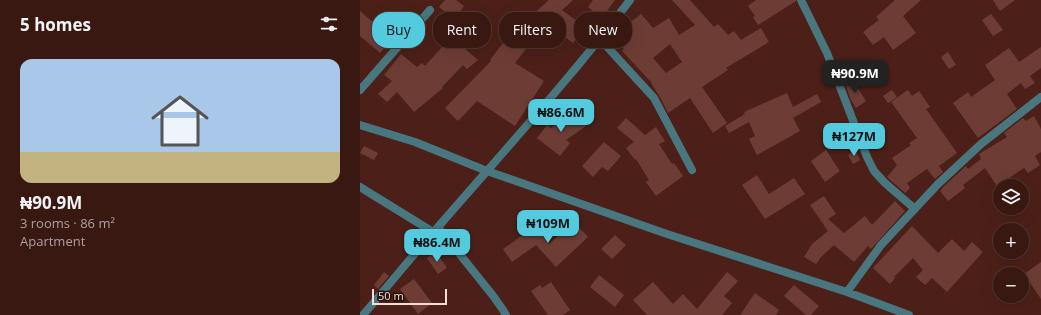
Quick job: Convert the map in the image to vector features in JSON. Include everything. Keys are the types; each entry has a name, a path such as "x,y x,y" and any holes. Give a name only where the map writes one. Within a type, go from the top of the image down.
{"street":[{"path":"621,12 630,0"},
{"path":"801,0 827,54 867,157 874,171 885,183 915,208"},
{"path":"360,90 430,10"},
{"path":"363,315 435,229 542,108 592,48"},
{"path":"608,48 654,98 692,170"},
{"path":"848,292 880,245 938,184 981,144 1041,97"},
{"path":"360,125 415,142 487,171 667,234 848,292 909,315"},
{"path":"360,186 435,229 494,297 506,315"}],"building":[{"path":"445,0 456,0 464,6 460,12 446,12 439,7"},
{"path":"549,0 573,0 562,10 565,12 536,12"},
{"path":"593,0 615,0 606,12 594,12 588,7"},
{"path":"672,0 690,0 714,27 718,24 728,35 734,31 741,40 761,28 769,42 726,68 728,70 702,87 727,123 713,133 690,98 668,113 652,83 622,51 623,48 632,48 632,33 634,31 632,29 632,21 641,14 653,28 669,18 679,35 695,25","holes":["670,44 682,62 666,73 653,58"]},
{"path":"756,0 796,1 758,25 753,17 755,16 748,6"},
{"path":"895,0 921,0 903,16 916,33 893,50 884,37 873,45 863,32 879,20 876,17"},
{"path":"993,0 1015,0 1000,11"},
{"path":"360,11 372,22 372,46 360,36"},
{"path":"566,13 574,19 573,43 566,38"},
{"path":"991,14 1003,30 993,36 982,20"},
{"path":"1041,47 1041,68 1030,76 1035,83 1025,89 1021,83 1007,94 1017,109 978,138 953,103 968,92 971,97 995,80 985,65 1009,48 1019,62"},
{"path":"374,48 384,48 380,53"},
{"path":"441,48 464,48 478,60 467,69 463,65 442,87 443,88 414,112 397,92 387,102 378,94 392,81 384,75 401,54 417,67 422,63 425,66"},
{"path":"499,48 527,48 515,63 544,81 515,126 477,101 458,121 445,108 491,61 490,60"},
{"path":"948,52 956,65 949,69 941,57"},
{"path":"853,80 866,101 856,108 851,100 845,84"},
{"path":"892,90 897,97 888,103 883,96"},
{"path":"908,90 912,96 919,91 930,107 926,109 957,153 939,166 943,172 935,179 927,169 907,183 910,188 905,193 887,177 897,165 892,158 911,145 909,143 917,138 891,102"},
{"path":"787,93 793,107 817,94 821,102 793,118 800,131 757,155 749,139 755,136 749,122 729,133 725,126 745,114 744,112"},
{"path":"576,112 586,126 566,140 570,143 560,156 537,138 547,125 551,128"},
{"path":"1034,116 1041,129 1041,152 1035,156 1040,165 1028,173 1024,168 1008,179 993,180 985,168 963,185 965,188 948,201 940,191 942,188 966,166 968,169 981,159 979,154 1007,137 1004,133 1023,118 1026,121"},
{"path":"626,118 645,135 656,127 665,141 659,144 672,164 674,163 683,176 656,196 646,182 649,180 636,159 635,160 626,148 634,142 617,128"},
{"path":"604,142 621,156 608,171 602,167 593,177 582,166"},
{"path":"364,146 378,153 374,160 360,153"},
{"path":"826,150 840,171 825,182 811,161"},
{"path":"855,150 860,160 853,164 848,155"},
{"path":"757,175 769,194 794,178 805,194 765,219 742,185"},
{"path":"824,196 836,214 828,219 844,233 865,216 872,225 895,201 905,211 873,247 870,249 868,246 854,262 834,245 816,264 804,257 812,244 828,231 810,205"},
{"path":"574,222 588,237 556,267 536,245 512,262 503,249 536,226 549,244"},
{"path":"912,226 938,253 952,239 964,251 972,242 983,252 947,292 932,278 925,285 916,277 923,270 913,258 894,277 895,278 890,284 873,268"},
{"path":"615,235 626,245 612,259 601,249"},
{"path":"436,252 447,268 438,274 427,258"},
{"path":"1041,262 1041,299 1029,281 1029,270"},
{"path":"384,272 389,276 378,289 374,285"},
{"path":"727,272 738,281 724,296 732,303 722,315 647,315 633,300 653,282 673,304 683,294 697,309"},
{"path":"599,275 624,295 615,307 590,287"},
{"path":"414,279 432,303 418,314 400,289"},
{"path":"551,282 570,310 563,315 548,315 531,291 540,285 542,288"},
{"path":"794,285 819,306 811,315 806,315 784,296"},
{"path":"755,293 779,310 776,315 740,315"}]}
